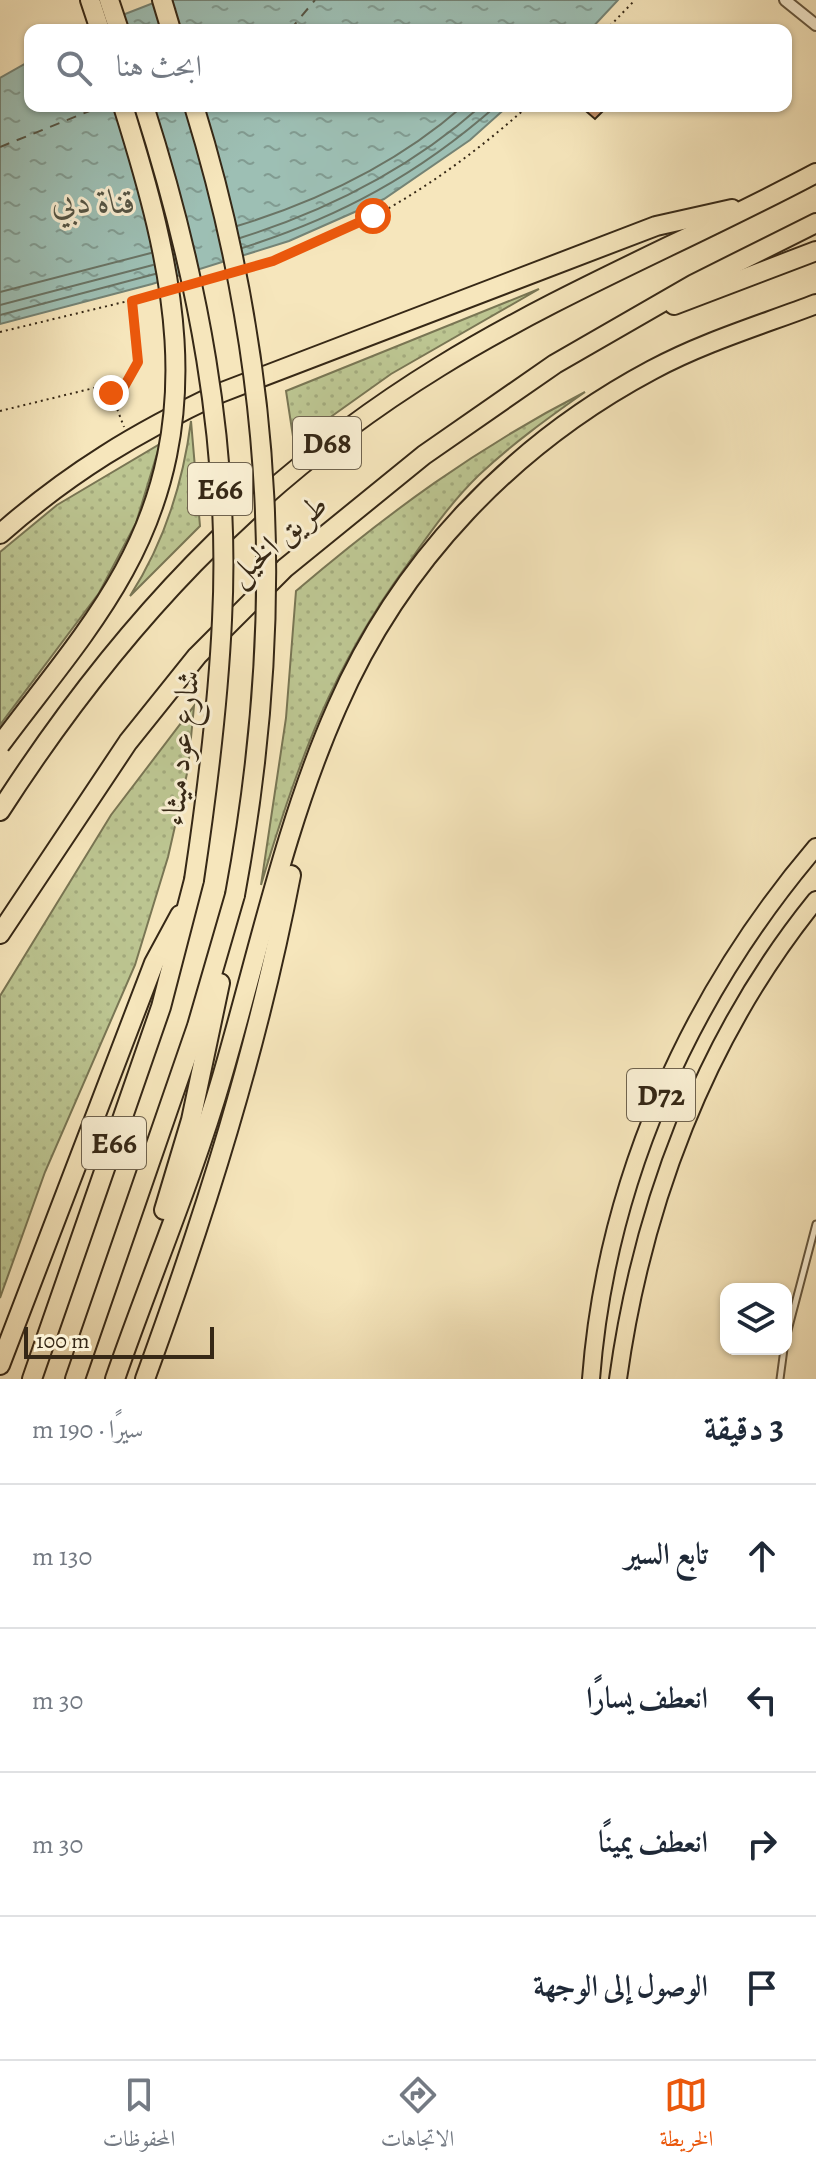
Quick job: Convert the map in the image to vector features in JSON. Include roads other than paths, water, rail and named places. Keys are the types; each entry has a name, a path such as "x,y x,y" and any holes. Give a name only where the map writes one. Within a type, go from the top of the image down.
{"highway":[{"path":"90,0 98,24"},
{"path":"109,0 117,24"},
{"path":"162,0 169,24"},
{"path":"0,745 124,571 155,500 168,450 177,385 174,308 144,173 125,112"},
{"name":"شارع عود ميثاء","path":"32,1379 161,1007 188,905 207,793 223,617 217,440 189,266 146,112"},
{"name":"E66","path":"75,1379 182,1069 233,904 252,804 263,713 268,621 268,528 251,345 234,254 196,112"},
{"name":"طريق الخيل","path":"0,811 76,700 168,588 227,528 313,455 381,404 503,331 816,173"},
{"path":"0,534 50,490 128,439 173,415 268,373 656,226 759,203"},
{"name":"طريق الخيل","path":"0,934 128,742 197,656 255,596 317,541 456,431 555,364 636,315 816,223"},
{"path":"636,315 710,293 816,251"},
{"path":"115,1379 221,1081 296,821 337,706 367,646 403,589 444,536 490,487 567,422 623,385 677,357 816,304"},
{"path":"0,521 26,500 50,490"},
{"path":"145,1379 241,1089 276,955 295,854 296,821"},
{"path":"130,1336 135,1300 194,1109 214,1018 233,904"},
{"path":"0,1365 154,963 188,905"}],"main road":[{"name":"D72","path":"591,1379 614,1239 653,1114 686,1040 726,970 771,903 816,847"},
{"name":"D72","path":"618,1379 642,1252 683,1129 737,1015 816,900"}],"street":[{"path":"785,0 816,25"}],"lane":[{"path":"792,1315 816,1224"},
{"path":"780,1379 783,1355"}],"water":[{"path":"161,0 618,0 596,24 99,24"},
{"name":"قناة دبي","path":"24,64 24,112 501,112 470,140 384,199 289,241 152,284 0,324 0,78"}]}
